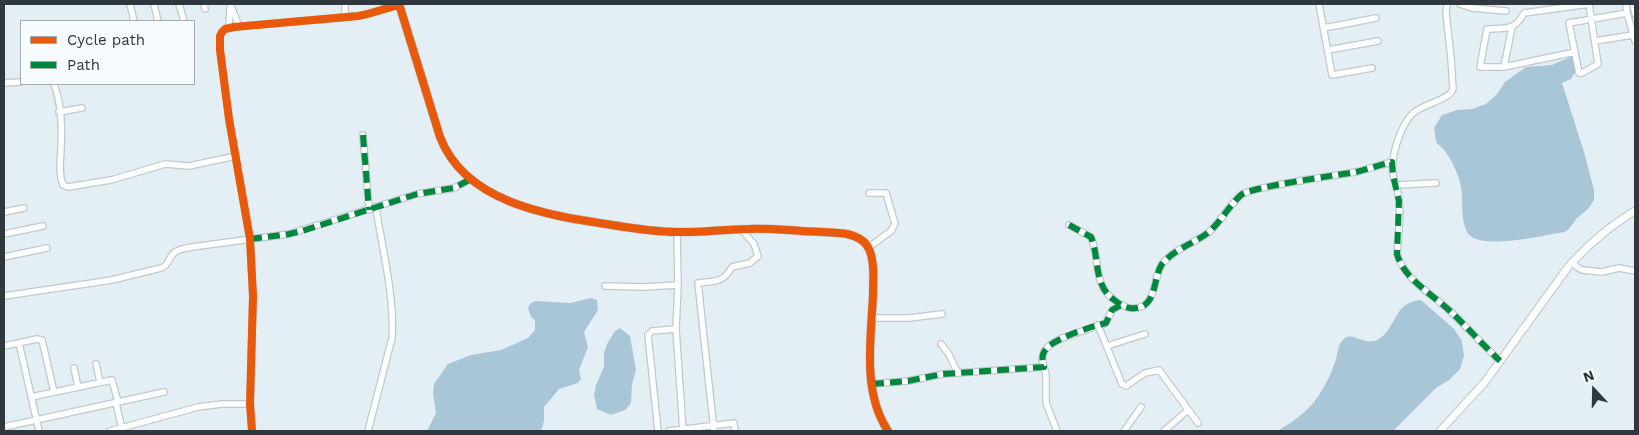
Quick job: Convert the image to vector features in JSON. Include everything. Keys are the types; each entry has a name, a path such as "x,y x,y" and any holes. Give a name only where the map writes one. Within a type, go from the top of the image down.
{"street":[{"path":"130,4 134,20"},
{"path":"154,4 158,20"},
{"path":"179,4 184,20"},
{"path":"230,4 239,26"},
{"path":"229,28 230,4"},
{"path":"345,4 345,17"},
{"path":"252,431 250,404 253,296 250,239 225,92 220,36 225,29 239,26 372,14 399,4 443,144 458,167 471,179 501,198 536,211 619,226 677,232 773,229 848,234 858,238 868,248 873,272 870,353 872,384 877,410 888,431"},
{"path":"1320,4 1332,75 1372,68"},
{"path":"1447,4 1446,13 1451,58 1452,93 1447,97 1426,104 1412,114 1403,127 1392,162 1399,201 1397,254 1399,262 1407,272 1451,311 1500,361"},
{"path":"1460,4 1472,8 1506,11"},
{"path":"1575,52 1504,67 1480,67 1487,29 1512,27 1520,21 1524,13 1589,4 1592,18 1598,64 1582,73 1579,73 1575,52 1569,23 1592,18 1627,14"},
{"path":"1626,4 1635,41"},
{"path":"1633,4 1635,14"},
{"path":"1324,28 1376,18"},
{"path":"1504,67 1512,27"},
{"path":"1595,41 1633,34"},
{"path":"1328,50 1378,41"},
{"path":"4,83 20,82"},
{"path":"54,85 59,112 60,178 63,185 68,187 110,180 165,164 189,166 236,156"},
{"path":"59,112 82,108"},
{"path":"363,135 369,210"},
{"path":"1069,225 1091,237 1100,284 1105,292 1121,305 1134,308 1147,303 1152,296 1160,268 1165,261 1208,232 1243,193 1359,171 1392,162"},
{"path":"4,296 127,277 165,267 178,250 289,234 423,192 454,188 471,179"},
{"path":"1396,185 1436,183"},
{"path":"868,248 890,231 895,224 886,193 870,193"},
{"path":"4,212 24,208"},
{"path":"368,431 393,328 388,279 376,208"},
{"path":"1440,431 1485,382 1572,262 1610,227 1635,211"},
{"path":"4,234 43,226"},
{"path":"713,429 698,283 720,280 728,274 732,266 750,263 758,256 754,244 741,229"},
{"path":"677,232 678,285 676,328 683,431"},
{"path":"4,257 48,248"},
{"path":"1572,262 1582,270 1602,272 1618,268 1635,271"},
{"path":"605,286 643,287 678,285"},
{"path":"1057,431 1046,403 1042,355 1050,345 1062,338 1106,323 1112,310 1121,305"},
{"path":"871,318 909,318 942,314"},
{"path":"1098,325 1123,386 1129,385 1145,373 1159,370 1198,423"},
{"path":"658,431 648,335 650,332 676,328"},
{"path":"1107,346 1145,334"},
{"path":"4,346 37,339 42,340 54,392"},
{"path":"20,343 39,431"},
{"path":"941,344 958,373"},
{"path":"96,364 100,382"},
{"path":"872,384 908,381 958,373 1044,367"},
{"path":"74,368 78,387"},
{"path":"31,397 109,380 114,382 122,429"},
{"path":"4,428 164,392"},
{"path":"110,431 198,406 250,404"},
{"path":"1124,431 1142,407"},
{"path":"1164,431 1188,410"},
{"path":"669,431 713,429 734,424 735,431"}],"water":[{"path":"1572,56 1575,60 1576,71 1571,79 1562,83 1584,152 1594,190 1594,200 1588,209 1564,232 1528,239 1497,242 1473,238 1467,232 1465,226 1462,192 1458,176 1447,154 1437,143 1434,128 1442,115 1486,104 1497,94 1505,82 1526,67 1552,65"},
{"path":"591,298 597,300 598,310 584,332 588,347 579,370 581,379 578,383 559,389 544,407 544,421 541,431 427,431 436,413 433,393 434,384 448,364 471,355 501,350 528,338 535,330 535,320 531,317 528,308 535,301 570,303"},
{"path":"1421,300 1454,329 1462,341 1464,356 1460,369 1449,380 1436,388 1393,431 1278,431 1303,413 1318,397 1330,375 1341,342 1345,338 1353,337 1367,341 1378,339 1389,329 1402,308 1413,301"},
{"path":"620,328 630,336 636,370 632,384 631,403 625,410 611,415 597,409 594,395 604,367 604,353 607,344 615,331"}],"marked path":[{"path":"363,135 369,210"},
{"path":"1069,225 1091,237 1100,279 1107,293 1123,306 1139,308 1150,299 1162,264 1172,254 1209,232 1241,195 1260,188 1356,172 1392,162 1399,201 1397,254 1401,263 1419,286 1450,311 1500,361"},
{"path":"250,239 302,231 417,194 454,188 471,179"},
{"path":"872,384 908,381 943,374 1044,367 1042,360 1044,352 1048,347 1062,338 1106,323 1112,310 1121,305"}],"cycle path":[{"path":"399,4 440,137 452,159 468,177 488,191 510,202 534,210 558,216 642,230 686,232 776,229 847,234 863,241 869,249 873,266 870,348 871,383 874,400 888,431"},
{"path":"252,431 250,404 253,296 250,239 229,119 220,50 220,36 225,29 234,27 358,16 399,5"}]}
